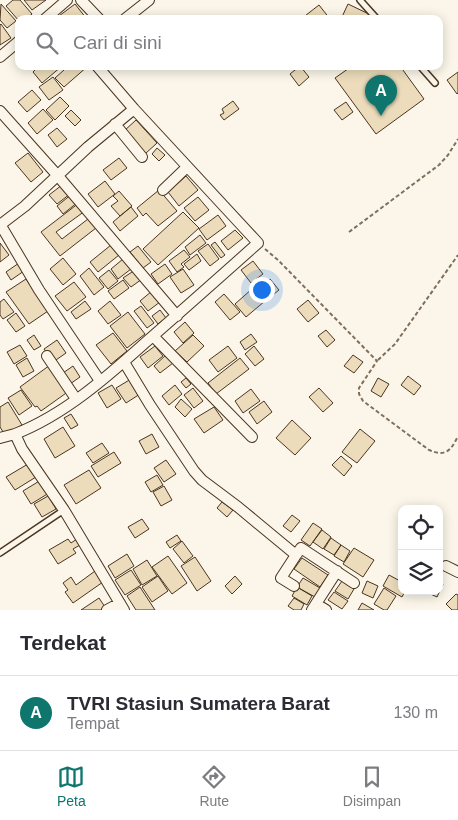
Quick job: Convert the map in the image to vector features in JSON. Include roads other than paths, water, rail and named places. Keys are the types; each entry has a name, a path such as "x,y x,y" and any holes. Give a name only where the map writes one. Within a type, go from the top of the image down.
{"street":[{"path":"50,15 67,0"},
{"path":"81,0 94,15"},
{"path":"130,15 149,0"},
{"path":"0,57 15,44"},
{"path":"0,438 32,428 76,400 124,362 258,243 134,110 101,70"},
{"path":"100,381 39,290 0,225 25,206 88,147 134,110"},
{"path":"0,111 177,316"},
{"path":"115,124 142,157"},
{"path":"163,190 188,167"},
{"path":"153,336 252,437"},
{"path":"47,356 76,400"},
{"path":"124,362 150,405 202,480 296,555"},
{"path":"15,434 22,449 64,510 122,606 108,610"},
{"path":"294,586 281,578 301,548 354,583"},
{"path":"446,566 458,572"},
{"path":"326,610 314,607 337,571"}],"lane":[{"path":"360,0 373,15"},
{"path":"424,70 435,83"},
{"path":"0,553 64,510"}],"place":[{"name":"TVRI Stasiun Sumatera Barat","path":"381,116"}]}
